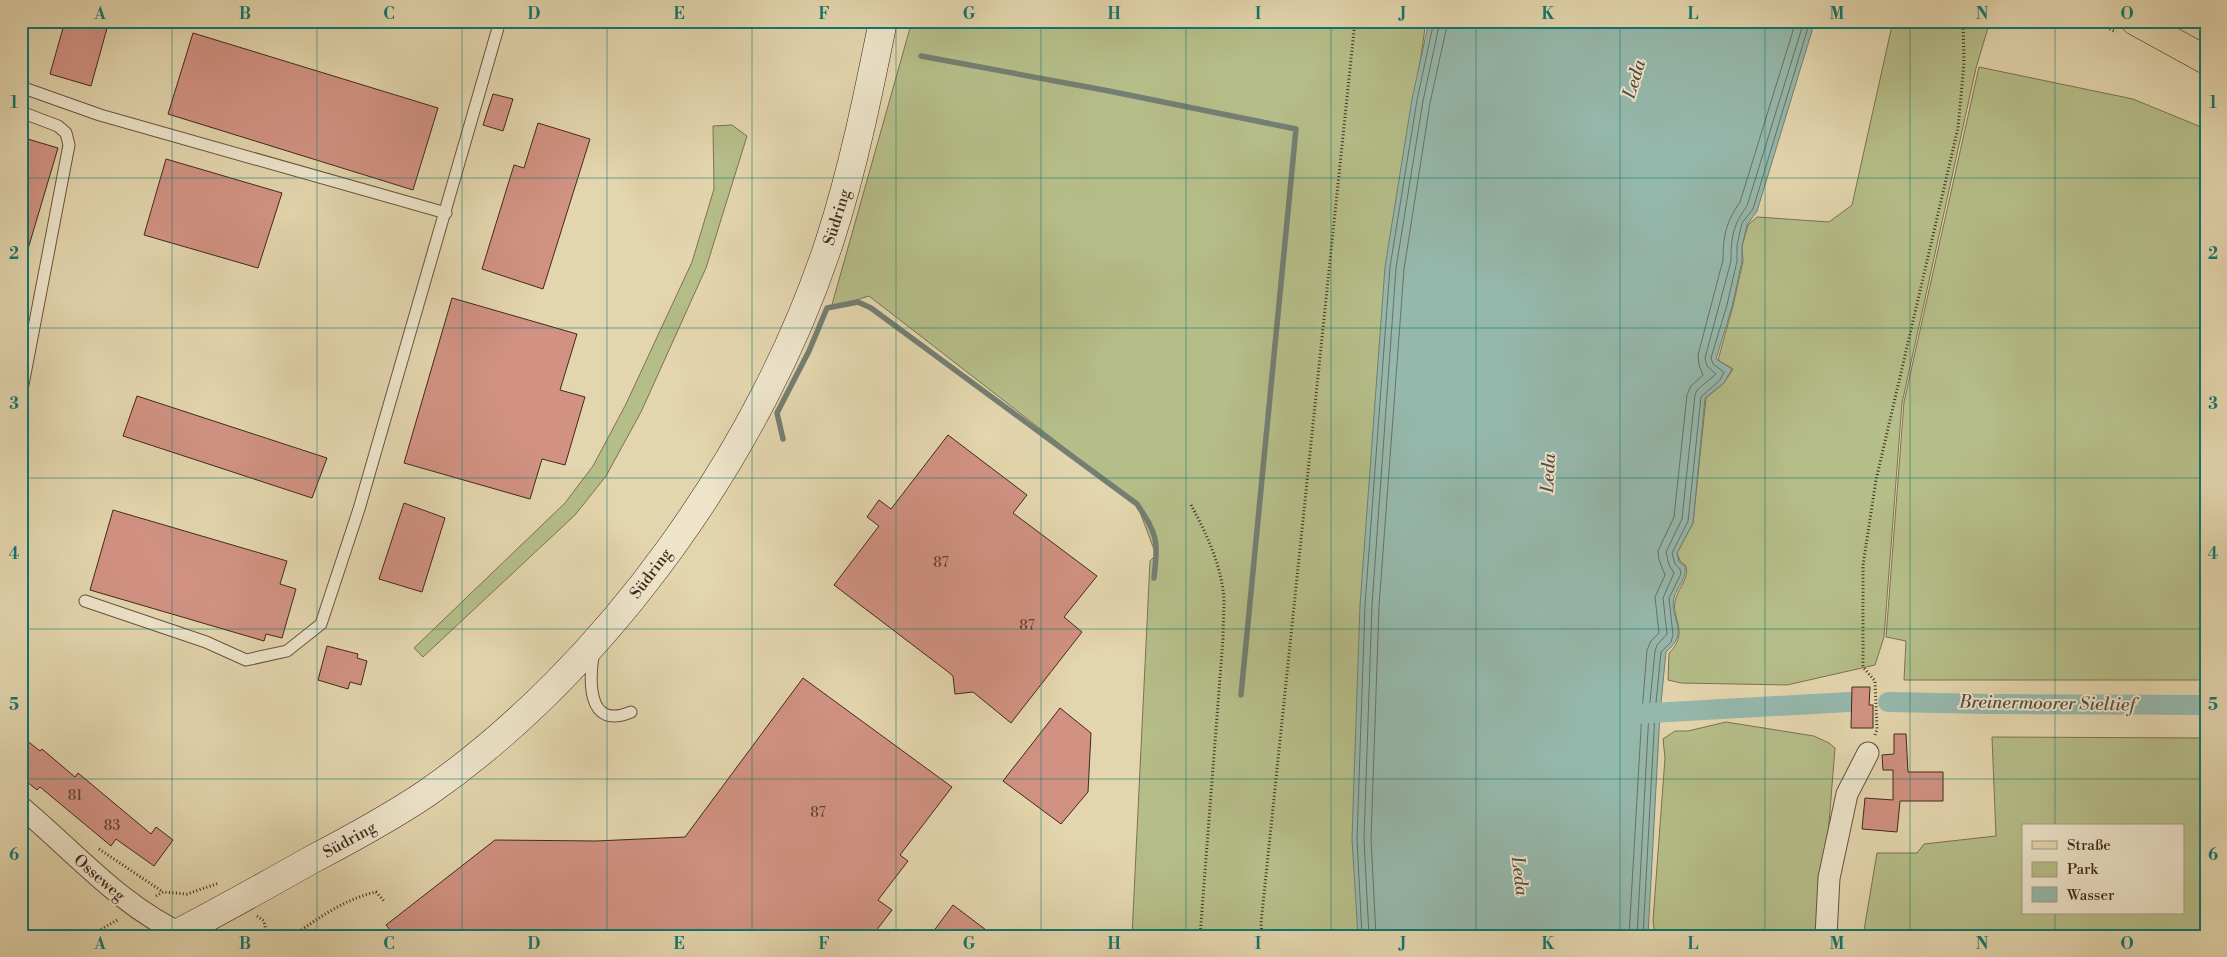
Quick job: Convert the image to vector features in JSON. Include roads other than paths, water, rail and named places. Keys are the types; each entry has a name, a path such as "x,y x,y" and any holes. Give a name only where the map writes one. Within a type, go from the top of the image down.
{"main road":[{"name":"Südring","path":"179,935 362,833 427,792 488,746 530,708 595,642 644,583 688,522 728,461 768,391 801,318 829,242 850,171 883,21"},
{"path":"2135,21 2206,60"}],"street":[{"path":"1826,936 1829,878 1847,794 1868,753"},
{"name":"Osseweg","path":"21,807 103,882 136,908 179,935"}],"lane":[{"path":"85,601 206,642 246,660 288,652 321,624 359,509 500,21"},
{"path":"21,87 100,115 446,213"},
{"path":"21,112 58,126 66,133 69,145 21,395"},
{"path":"595,642 591,688 598,708 604,714 613,716 631,712"}],"water":[{"name":"Leda","path":"1429,21 1815,21 1757,211 1747,225 1742,246 1742,261 1732,307 1716,359 1732,369 1724,383 1705,398 1693,523 1677,553 1679,562 1685,566 1685,575 1674,598 1674,613 1678,625 1677,638 1666,652 1660,713 1648,936 1358,936 1352,839 1360,605 1385,267 1412,99"}],"waterway":[{"path":"921,56 1109,91 1296,129 1241,695"},
{"path":"783,439 777,413 809,351 827,308 858,302 871,308 1137,504 1153,531 1155,538 1154,578"},
{"name":"Breinermoorer Sieltief","path":"1634,714 1849,702"},
{"name":"Breinermoorer Sieltief","path":"1888,702 2206,705"}]}
